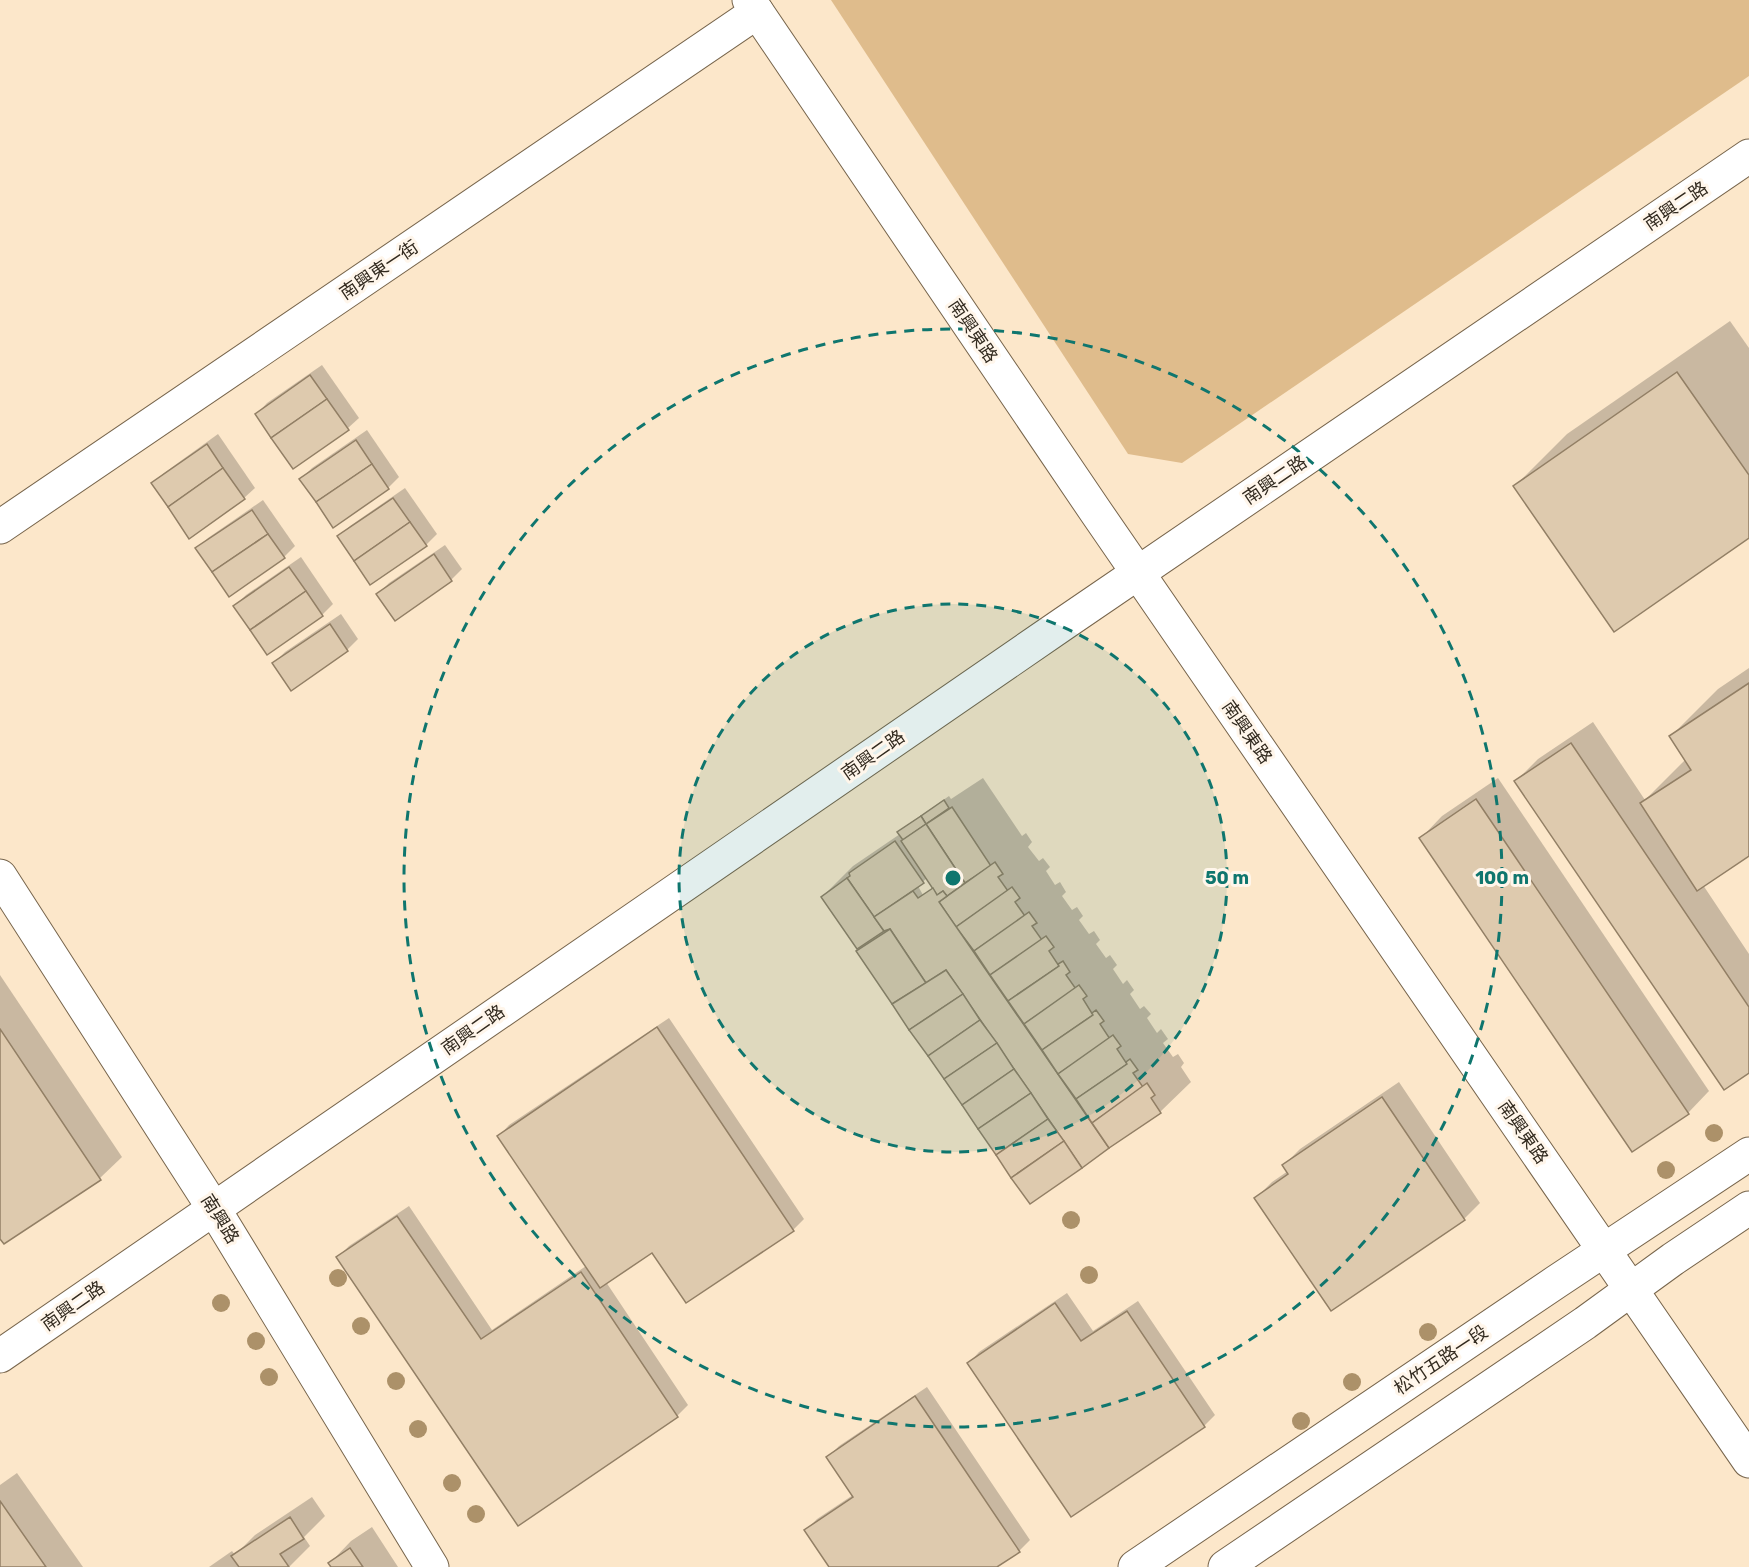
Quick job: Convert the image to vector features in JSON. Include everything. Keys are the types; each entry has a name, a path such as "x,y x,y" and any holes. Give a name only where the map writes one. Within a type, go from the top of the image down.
{"street":[{"name":"南興東一街","path":"0,527 753,6"},
{"name":"南興東路","path":"753,6 1138,573 1749,1461"},
{"name":"南興二路","path":"0,1356 1138,573 1749,156"},
{"name":"南興路","path":"0,876 214,1209 432,1567"},
{"name":"松竹五路一段","path":"1136,1567 1556,1282 1749,1155"},
{"path":"1225,1567 1585,1323 1630,1289 1749,1208"}],"shaded area":[{"path":"831,0 1749,0 1749,76 1182,463 1128,454"}],"building":[{"path":"1677,372 1749,475 1749,538 1614,632 1513,486"},
{"path":"310,375 327,399 271,438 255,414"},
{"path":"327,399 349,430 293,469 271,438"},
{"path":"356,440 372,464 316,502 299,479"},
{"path":"207,444 223,468 168,507 151,483"},
{"path":"372,464 389,489 333,528 316,502"},
{"path":"223,468 245,499 189,539 168,507"},
{"path":"393,498 410,522 354,561 337,536"},
{"path":"252,510 268,534 212,572 195,548"},
{"path":"410,522 427,546 370,585 354,561"},
{"path":"268,534 285,558 229,597 212,572"},
{"path":"434,554 452,581 395,621 376,594"},
{"path":"289,567 306,591 250,630 233,606"},
{"path":"306,591 323,616 267,655 250,630"},
{"path":"330,624 348,651 291,691 272,663"},
{"path":"1749,683 1749,856 1697,891 1640,803 1691,770 1669,736"},
{"path":"1571,743 1749,1007 1749,1073 1724,1090 1514,781"},
{"path":"1476,799 1689,1114 1632,1152 1419,838"},
{"path":"944,800 949,808 926,824 921,816"},
{"path":"952,807 991,866 965,883 926,824"},
{"path":"921,816 926,824 903,840 897,832"},
{"path":"926,824 965,883 947,896 943,891 937,895 901,841"},
{"path":"895,841 924,883 874,917 847,878 850,876 849,873"},
{"path":"995,862 1003,874 998,877 1008,891 956,927 939,902"},
{"path":"847,878 884,931 857,949 821,897"},
{"path":"1012,887 1020,898 1015,902 1025,916 974,951 956,927"},
{"path":"933,888 937,895 943,891 947,896 939,902 1109,1148 1082,1168 946,970 926,983 890,929 884,931 874,917 913,891 918,898"},
{"path":"1029,912 1037,923 1032,926 1042,940 990,975 974,951"},
{"path":"890,929 926,983 892,1004 856,951"},
{"path":"1046,936 1054,947 1049,951 1059,966 1008,1001 990,975"},
{"path":"1063,961 1070,972 1066,975 1076,989 1024,1024 1008,1001"},
{"path":"946,970 963,994 909,1030 892,1004"},
{"path":"1079,985 1087,996 1083,999 1093,1015 1042,1050 1024,1024"},
{"path":"963,994 980,1020 928,1056 909,1030"},
{"path":"1096,1010 1104,1021 1100,1024 1110,1039 1058,1074 1042,1050 1093,1015 1092,1013"},
{"path":"980,1020 997,1043 944,1079 928,1056"},
{"path":"657,1027 794,1231 686,1303 652,1253 600,1288 497,1136"},
{"path":"0,1029 101,1180 4,1244 0,1239"},
{"path":"1113,1035 1121,1046 1117,1049 1127,1064 1076,1099 1058,1074"},
{"path":"997,1043 1014,1069 962,1105 944,1079"},
{"path":"1130,1059 1138,1070 1133,1073 1143,1087 1092,1123 1076,1099 1127,1064 1126,1062"},
{"path":"1014,1069 1031,1093 978,1129 962,1105"},
{"path":"1147,1083 1155,1095 1151,1098 1161,1113 1109,1148 1092,1123"},
{"path":"1031,1093 1048,1119 996,1155 978,1129"},
{"path":"1382,1097 1465,1220 1331,1311 1254,1198 1288,1174 1282,1165"},
{"path":"1048,1119 1064,1141 1011,1178 996,1155"},
{"path":"1064,1141 1082,1168 1030,1204 1011,1178"},
{"path":"397,1216 481,1339 581,1272 678,1417 518,1526 336,1257"},
{"path":"1055,1303 1081,1341 1127,1311 1205,1427 1071,1517 967,1363"},
{"path":"915,1396 1020,1552 997,1567 829,1567 804,1530 853,1497 826,1457"},
{"path":"0,1501 46,1567 0,1567"},
{"path":"290,1517 304,1539 280,1554 289,1567 239,1567 231,1556"},
{"path":"350,1548 363,1567 331,1567 328,1563"}]}
